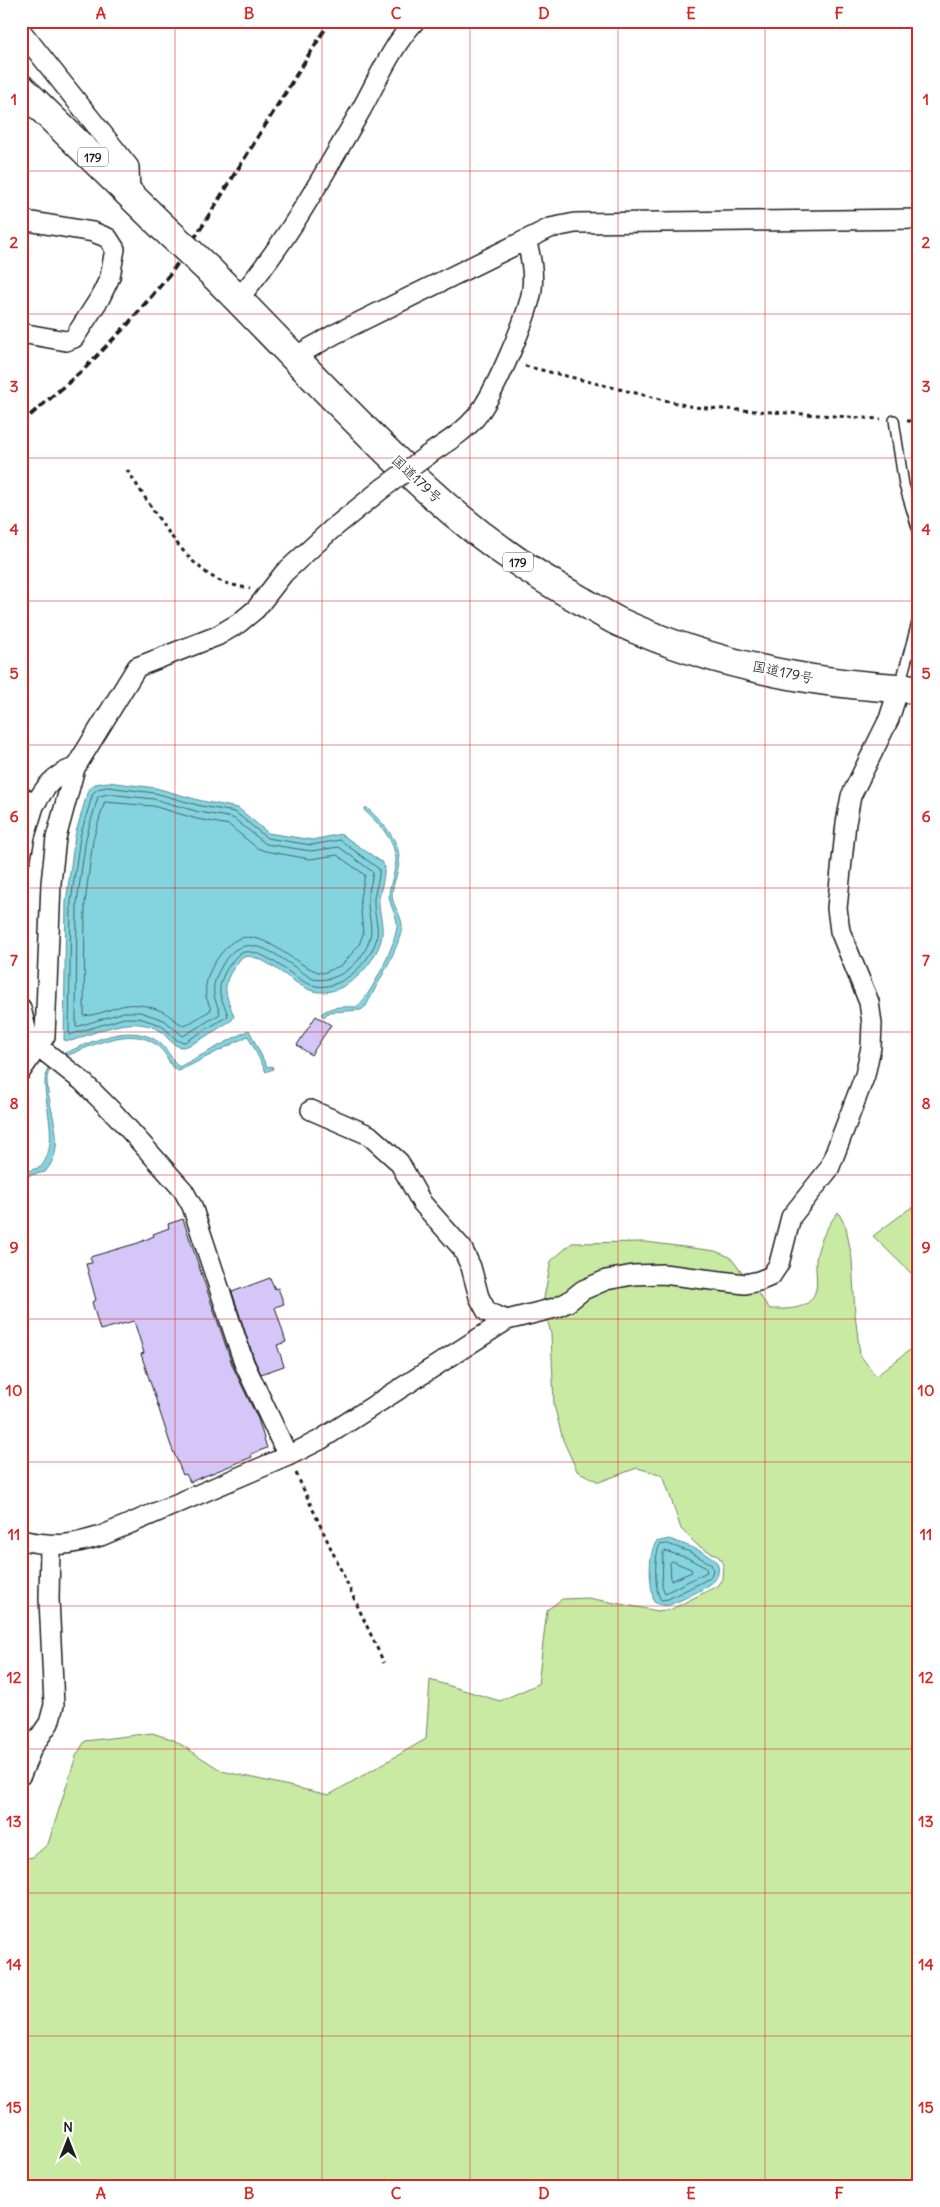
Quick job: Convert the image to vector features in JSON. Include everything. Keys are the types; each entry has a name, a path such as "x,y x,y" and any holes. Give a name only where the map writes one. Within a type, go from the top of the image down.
{"highway":[{"name":"国道179号","path":"21,88 209,270 420,484 484,537 546,581 619,622 696,651 771,672 826,681 905,690"}],"street":[{"path":"238,299 259,274 323,175 394,52 415,21"},
{"path":"21,31 129,167 130,193"},
{"path":"294,357 335,334 550,228 575,223 919,219"},
{"path":"21,220 93,232 108,238 115,249 110,277 100,298 74,338 66,341 21,333"},
{"path":"21,1071 45,1036 51,882 56,838 75,768 138,667 217,636 239,623 256,609 284,573 331,530 383,488 463,430 477,416 489,397 528,312 532,288 532,260 526,240"},
{"path":"21,1540 50,1546 71,1545 101,1536 288,1456 320,1440 507,1320 555,1308 568,1302 583,1290 606,1280 633,1275 663,1274 745,1284 771,1276 779,1264 791,1216 816,1188 829,1169 865,1075 871,1048 872,1024 869,1002 840,930 837,908 851,796 905,690"},
{"path":"21,857 25,836 27,801 62,772 75,768"},
{"path":"21,1008 27,1033 39,1046 82,1082 183,1190 192,1206 244,1363 288,1456"},
{"path":"311,1110 369,1134 399,1162 422,1203 462,1248 471,1267 479,1297 487,1312 507,1320"},
{"path":"21,1774 32,1748 50,1723 54,1705 50,1546"}],"lane":[{"path":"894,420 904,485 919,534"},
{"path":"905,690 919,615"}],"path":[{"path":"505,361 693,407 919,421"},
{"path":"127,470 175,540 198,565 217,579 267,594"},
{"path":"288,1456 384,1663"}],"green space":[{"path":"919,1206 919,1281 873,1236 909,1209"},
{"path":"838,1212 846,1227 852,1259 855,1314 860,1355 876,1376 919,1343 919,2186 21,2186 21,1859 33,1857 48,1844 76,1756 85,1741 152,1733 174,1740 222,1771 329,1795 426,1739 430,1680 500,1701 538,1684 547,1610 562,1599 588,1598 658,1611 672,1609 717,1586 722,1579 723,1564 719,1557 697,1545 681,1529 663,1475 637,1468 599,1482 577,1471 563,1440 554,1405 551,1334 543,1303 551,1261 572,1243 646,1242 715,1251 730,1257 770,1309 798,1307 809,1301 816,1289 816,1258 825,1232"}],"water":[{"path":"108,782 156,788 202,801 238,808 268,833 312,840 341,834 383,863 384,867 379,898 382,935 371,961 363,971 344,986 333,991 321,992 302,986 258,959 250,956 242,957 231,973 226,985 227,998 234,1016 232,1020 186,1046 177,1046 157,1029 136,1024 114,1026 71,1041 64,1040 66,902 75,836 88,790 95,784"},
{"path":"366,807 393,837 398,852 399,864 392,894 402,922 401,934 393,955 366,1006 361,1010 329,1012 324,1017 321,1014 329,1009 356,1007 362,1002 382,968 396,931 397,923 389,894 396,863 395,853 387,835 364,810"},
{"path":"249,1030 267,1067 272,1066 273,1069 266,1072 248,1036 179,1071 172,1067 165,1054 155,1044 143,1038 118,1038 104,1041 66,1056 65,1053 112,1035 137,1034 149,1037 160,1043 179,1067"},
{"path":"52,1062 47,1077 55,1126 56,1150 45,1172 21,1177 21,1173 41,1167 48,1154 50,1125 45,1083 47,1072"},
{"path":"669,1539 714,1559 718,1565 718,1570 715,1579 710,1584 679,1601 665,1605 654,1602 650,1563 656,1542"}],"building":[{"path":"316,1016 331,1025 311,1055 297,1045"},
{"path":"183,1219 233,1367 258,1419 267,1448 251,1454 252,1457 190,1482 186,1474 183,1475 171,1446 141,1354 144,1353 134,1321 100,1330 92,1302 96,1300 86,1264 92,1263 90,1257 138,1243 154,1236 153,1234 169,1228 168,1224"},
{"path":"270,1278 275,1289 278,1288 284,1304 275,1307 286,1342 277,1345 284,1366 261,1374 254,1359 232,1292"}],"railway":[{"path":"21,423 82,371 128,324 171,273 330,21"}]}
